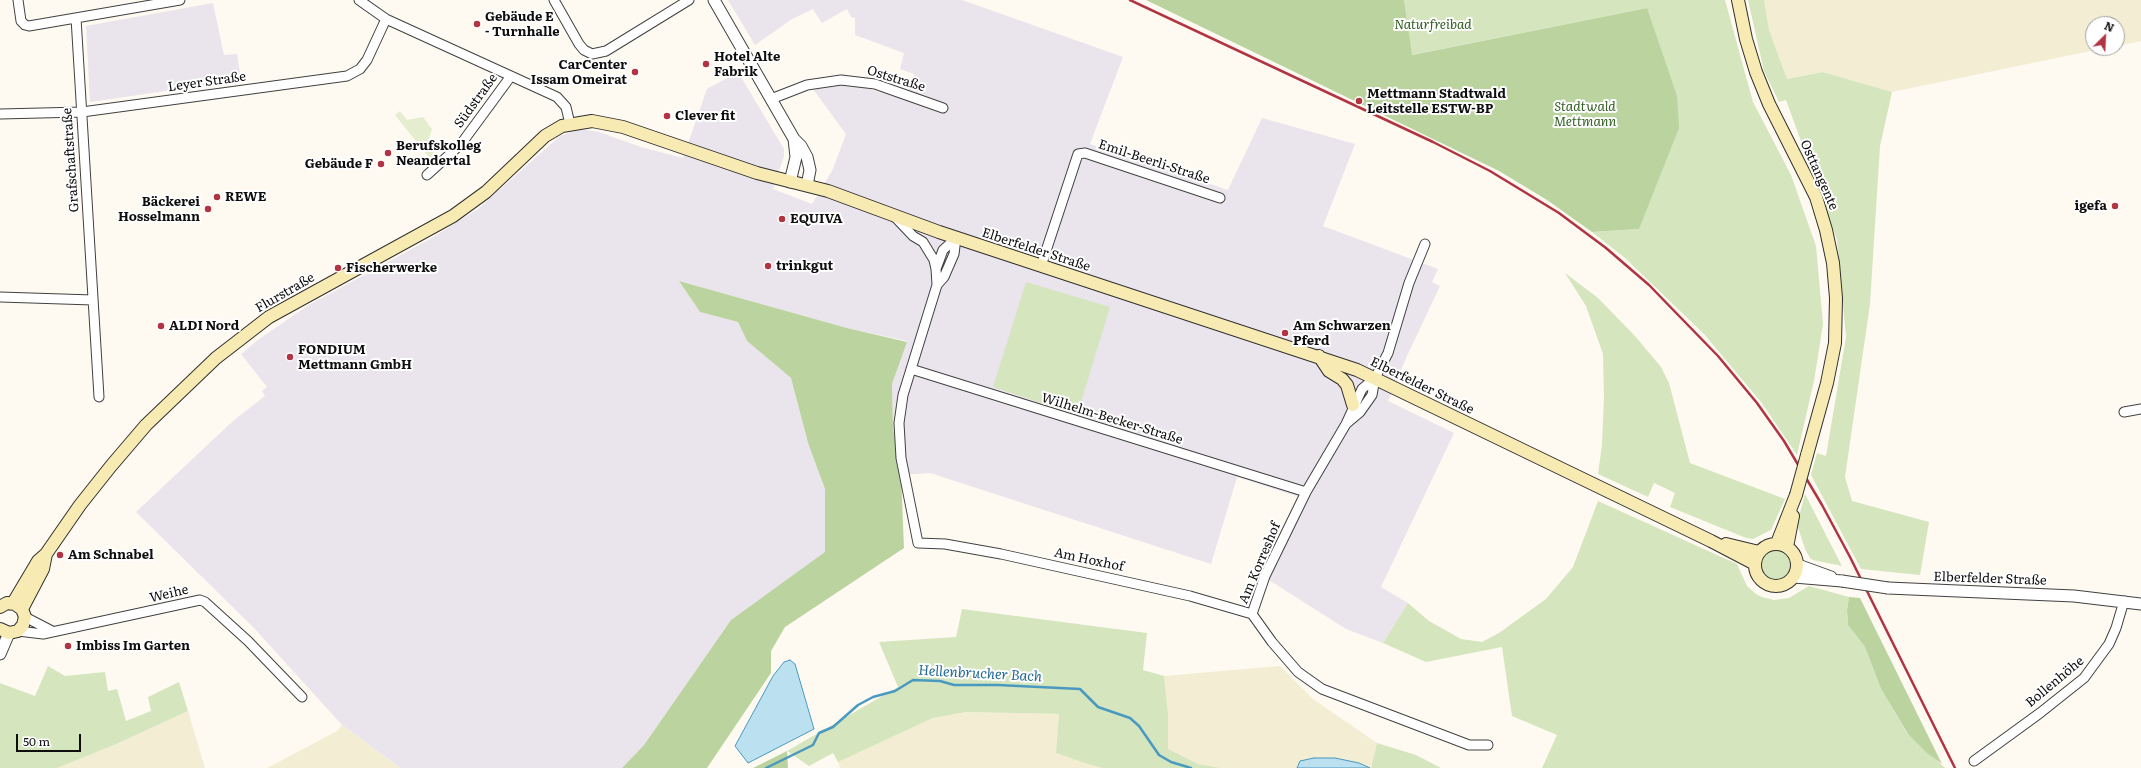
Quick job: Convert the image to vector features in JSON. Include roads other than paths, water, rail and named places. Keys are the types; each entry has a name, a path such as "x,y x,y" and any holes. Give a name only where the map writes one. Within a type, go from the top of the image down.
{"main road":[{"name":"Osttangente","path":"1738,0 1746,39 1756,72 1769,104 1816,197 1826,230 1833,263 1836,298 1835,343 1827,383 1782,545"},
{"name":"Elberfelder Straße","path":"570,124 592,121 623,127 758,173 838,194 956,238 1319,356 1376,378 1712,541 1755,564"},
{"name":"Flurstraße","path":"6,631 24,625 11,607 43,569 46,554 55,539 80,505 146,425 183,387 222,353 269,317 453,216 486,192 539,140 556,129 570,124"},
{"path":"1319,356 1329,371 1342,379 1347,385 1353,405"},
{"name":"Elberfelder Straße","path":"1712,541 1759,552"},
{"path":"1782,545 1794,552 1798,565 1794,577 1782,586 1767,584 1759,578 1755,564 1759,552 1767,546 1782,545"}],"street":[{"path":"18,0 21,19 25,25 76,18 179,0"},
{"path":"359,0 386,19 557,98 566,107 570,124"},
{"path":"554,0 579,44 584,50 592,54 606,51 689,0"},
{"path":"714,0 794,139 801,146 808,157 810,170 807,185"},
{"name":"Grafschaftstraße","path":"76,18 99,397"},
{"name":"Leyer Straße","path":"0,114 82,112 348,76 360,69 367,60 386,19"},
{"name":"Südstraße","path":"427,175 461,144 511,76"},
{"name":"Oststraße","path":"771,99 807,85 841,80 876,84 943,108"},
{"path":"790,182 796,157 794,139"},
{"name":"Emil-Beerli-Straße","path":"1041,266 1078,154 1085,153 1220,198"},
{"path":"894,216 913,236 923,242 934,260 936,269 936,285 911,369"},
{"path":"936,269 943,250 956,238"},
{"path":"936,285 944,277 954,254 956,238"},
{"path":"1376,378 1388,353 1409,283 1425,244"},
{"path":"0,297 93,300"},
{"name":"Wilhelm-Becker-Straße","path":"911,369 1306,492"},
{"name":"Am Hoxhof","path":"911,369 903,395 899,423 901,458 918,543 945,544 1001,554 1190,596 1252,614"},
{"name":"Am Korreshof","path":"1376,378 1362,389 1353,405 1346,424 1306,492 1265,576 1252,614 1272,642 1298,672 1322,689 1469,745 1488,745"},
{"name":"Am Korreshof","path":"1346,424 1360,412 1372,395 1376,378"},
{"path":"2124,412 2141,409"},
{"name":"Elberfelder Straße","path":"1798,565 1840,580"},
{"name":"Elberfelder Straße","path":"1794,577 1840,580 1888,588 1938,591 2029,593 2124,601 2141,604"},
{"name":"Weihe","path":"6,631 43,634 200,600 205,602 248,641 302,697"},
{"name":"Bollenhöhe","path":"1974,761 2084,678 2100,658 2111,640 2124,601"},
{"path":"11,607 52,631"},
{"path":"0,654 6,631"}],"water":[{"path":"790,660 795,664 814,729 748,763 735,746 773,676 784,662"},
{"path":"1314,758 1335,758 1359,763 1370,768 1297,768 1300,761"}],"waterway":[{"name":"Hellenbrucher Bach","path":"766,768 813,745 819,733 833,727 858,705 873,697 895,691 913,680 940,681 954,685 998,685 1080,689 1098,707 1130,718 1139,726 1159,755 1171,762 1191,768"}],"railway":[{"path":"1130,0 1433,142 1490,171 1559,213 1606,248 1649,285 1718,356 1757,403 1784,441 1822,505 1850,557 1955,768"}],"place":[{"name":"Gebäude E - Turnhalle","path":"477,24"},
{"name":"Hotel Alte Fabrik","path":"706,64"},
{"name":"CarCenter Issam Omeirat","path":"635,72"},
{"name":"Mettmann Stadtwald Leitstelle ESTW-BP","path":"1359,101"},
{"name":"Clever fit","path":"667,116"},
{"name":"Berufskolleg Neandertal","path":"388,153"},
{"name":"Gebäude F","path":"381,164"},
{"name":"REWE","path":"217,197"},
{"name":"igefa","path":"2115,206"},
{"name":"Bäckerei Hosselmann","path":"208,209"},
{"name":"EQUIVA","path":"782,219"},
{"name":"trinkgut","path":"768,266"},
{"name":"Fischerwerke","path":"338,268"},
{"name":"ALDI Nord","path":"161,326"},
{"name":"Am Schwarzen Pferd","path":"1285,333"},
{"name":"FONDIUM Mettmann GmbH","path":"290,357"},
{"name":"Am Schnabel","path":"60,555"},
{"name":"Imbiss Im Garten","path":"68,646"}],"park label":[{"name":"Naturfreibad","path":"1433,25"},
{"name":"Stadtwald Mettmann","path":"1585,114"}]}
